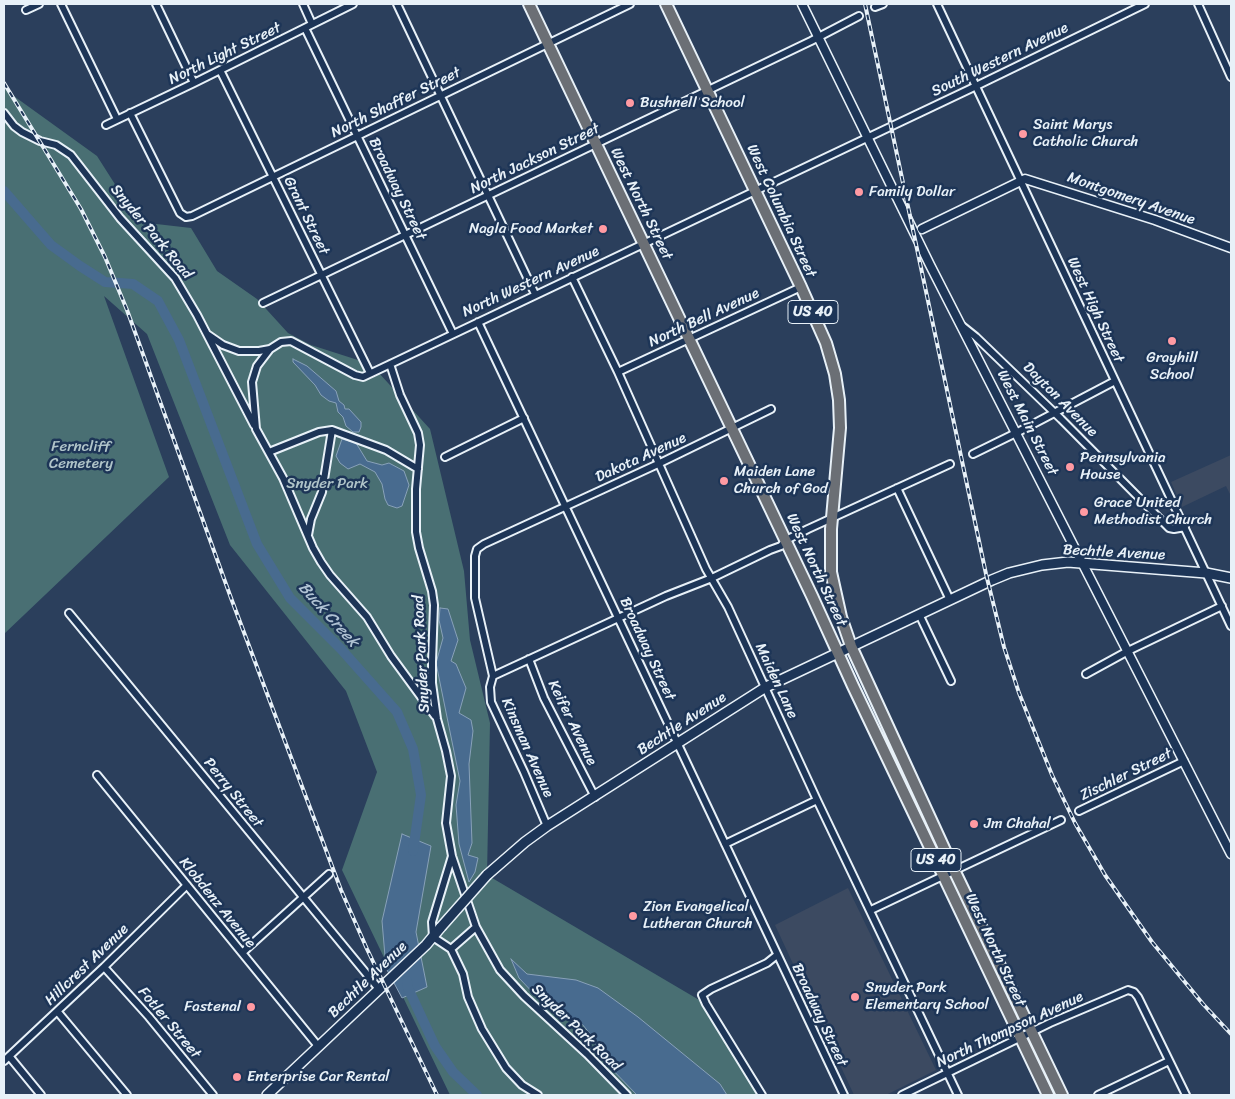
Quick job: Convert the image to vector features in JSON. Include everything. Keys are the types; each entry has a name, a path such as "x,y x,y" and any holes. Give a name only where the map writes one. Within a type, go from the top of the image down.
{"main road":[{"name":"West North Street","path":"529,4 786,540 837,652 1048,1095"},
{"name":"West Columbia Street","path":"666,4 801,287 826,343 835,374 840,428 832,518 831,572 841,617 851,646"},
{"name":"Bechtle Avenue","path":"267,1095 426,945 486,875 524,842 766,687 837,652 1009,573 1042,565 1068,562 1206,573"},
{"path":"1206,573 1231,578"},
{"name":"West North Street","path":"851,646 954,870 1062,1095"}],"street":[{"path":"26,10 39,4"},
{"path":"61,4 116,119"},
{"path":"156,4 194,83"},
{"path":"303,4 312,24"},
{"name":"North Light Street","path":"106,124 194,83 353,4"},
{"path":"397,4 535,294"},
{"name":"North Shaffer Street","path":"130,113 176,206 182,215 186,217 192,216 630,4"},
{"name":"West Main Street","path":"802,4 866,138 960,325 1231,854"},
{"path":"875,7 883,4"},
{"name":"West High Street","path":"937,4 1231,626"},
{"name":"South Western Avenue","path":"866,138 1145,4"},
{"path":"1198,4 1231,77"},
{"name":"North Jackson Street","path":"263,303 859,16"},
{"name":"Broadway Street","path":"305,28 453,334"},
{"name":"Grant Street","path":"220,70 370,373"},
{"name":"Snyder Park Road","path":"4,113 14,126 22,132 64,150 80,165 120,218 176,278 293,497 321,562 367,617 391,656 438,719"},
{"name":"North Western Avenue","path":"207,334 223,346 239,351 270,349 281,342 291,341 355,375 364,377 572,276 866,138"},
{"name":"Montgomery Avenue","path":"1021,181 1029,180 1051,186 1231,248"},
{"path":"922,228 1021,181"},
{"name":"Maiden Lane","path":"572,276 618,372 658,464 697,544 706,569 766,687 817,800 958,1095"},
{"name":"North Bell Avenue","path":"618,372 801,287"},
{"name":"Broadway Street","path":"478,322 844,1095"},
{"name":"Dayton Avenue","path":"960,325 976,336 1169,528 1184,527"},
{"name":"Snyder Park Road","path":"256,429 252,382 257,366 270,349"},
{"name":"Snyder Park Road","path":"390,364 400,395 418,432 420,456 416,489 416,532 432,590 434,605 432,662 434,702 450,776 446,823 452,856 476,927 493,959 508,979 543,1015 587,1054 627,1095"},
{"path":"973,454 1115,381"},
{"name":"Dakota Avenue","path":"520,528 771,409"},
{"path":"444,457 524,418"},
{"path":"269,452 320,432 332,430 371,444 418,469"},
{"path":"308,535 311,519 322,492 332,430"},
{"path":"493,676 666,596 712,578 781,546 786,540 950,464"},
{"path":"897,488 950,600"},
{"name":"Kinsman Avenue","path":"520,528 477,549 475,556 475,598 493,676 490,686 491,702 547,826"},
{"path":"1086,674 1128,651 1222,606"},
{"name":"Perry Street","path":"69,613 302,898 379,989"},
{"path":"919,614 951,681"},
{"name":"Keifer Avenue","path":"529,660 544,698 595,797"},
{"name":"Zischler Street","path":"1080,811 1184,761"},
{"name":"Klobdenz Avenue","path":"97,775 318,1046"},
{"path":"725,844 817,800"},
{"path":"871,910 1061,820"},
{"path":"452,856 432,922 433,936 451,949 463,974 468,997 492,1046 514,1078 538,1095"},
{"path":"242,953 329,874"},
{"name":"Hillcrest Avenue","path":"4,1061 104,967 187,885"},
{"path":"451,949 476,927"},
{"path":"762,1095 702,995 777,955"},
{"name":"Fotler Street","path":"104,967 149,1016 213,1095"},
{"name":"North Thompson Avenue","path":"902,1095 1020,1037 1124,991 1131,990 1138,997 1169,1061"},
{"path":"57,1011 127,1095"},
{"path":"9,1056 41,1095"},
{"path":"1098,1095 1169,1061 1186,1095"}],"shaded area":[{"path":"293,359 307,366 336,391 339,401 344,405 345,409 349,409 361,422 359,432 353,432 346,426 343,417 338,412 336,403 329,401 321,395 315,385 293,362"},
{"path":"342,439 356,443 367,461 382,465 389,463 404,471 409,485 402,506 397,508 388,505 382,484 375,472 360,464 348,469 340,463 336,456"},
{"path":"1231,455 1231,496 1226,486 1182,507 1171,482"},
{"path":"440,608 448,609 458,640 451,661 456,664 466,688 459,713 471,720 473,731 469,764 472,843 468,855 478,858 475,872 469,882 459,844 456,805 460,781 436,663 443,638 439,620"},
{"path":"402,834 431,846 416,932 427,987 402,998 386,968 382,921"},
{"name":"Snyder Park Elementary School","path":"848,888 936,1070 886,1095 854,1095 775,925"},
{"path":"511,959 527,974 576,980 598,988 638,1017 720,1084 727,1095 637,1095 603,1060 591,1035 582,1024 538,998 519,978"}],"green space":[{"name":"Snyder Park","path":"4,83 11,94 97,156 139,222 191,228 217,271 257,299 288,333 311,345 361,361 378,372 430,429 464,571 470,640 490,723 487,875 706,1004 762,1095 450,1095 342,870 377,772 346,691 230,545 147,334 104,296 169,477 4,634"}],"waterway":[{"name":"Buck Creek","path":"4,191 51,245 80,266 105,282 133,284 158,301 179,340 257,544 290,598 341,649 397,712 413,749 421,795 413,851"},
{"name":"Buck Creek","path":"407,981 408,988 435,1046 453,1072 477,1095"}],"railway":[{"path":"865,4 986,574 1004,647 1019,693 1052,775 1075,823 1105,875 1152,942 1203,1004 1231,1034"},
{"path":"4,83 81,209 105,257 127,310 231,598 341,890 437,1095"}],"place":[{"name":"Bushnell School","path":"630,103"},
{"name":"Saint Marys Catholic Church","path":"1023,134"},
{"name":"Family Dollar","path":"859,192"},
{"name":"Nagla Food Market","path":"603,229"},
{"name":"Grayhill School","path":"1172,341"},
{"name":"Pennsylvania House","path":"1070,467"},
{"name":"Maiden Lane Church of God","path":"724,481"},
{"name":"Grace United Methodist Church","path":"1084,512"},
{"name":"Jm Chahal","path":"974,824"},
{"name":"Zion Evangelical Lutheran Church","path":"633,916"},
{"name":"Snyder Park Elementary School","path":"855,997"},
{"name":"Fastenal","path":"251,1007"},
{"name":"Enterprise Car Rental","path":"237,1077"}],"park label":[{"name":"Ferncliff Cemetery","path":"81,456"}]}
